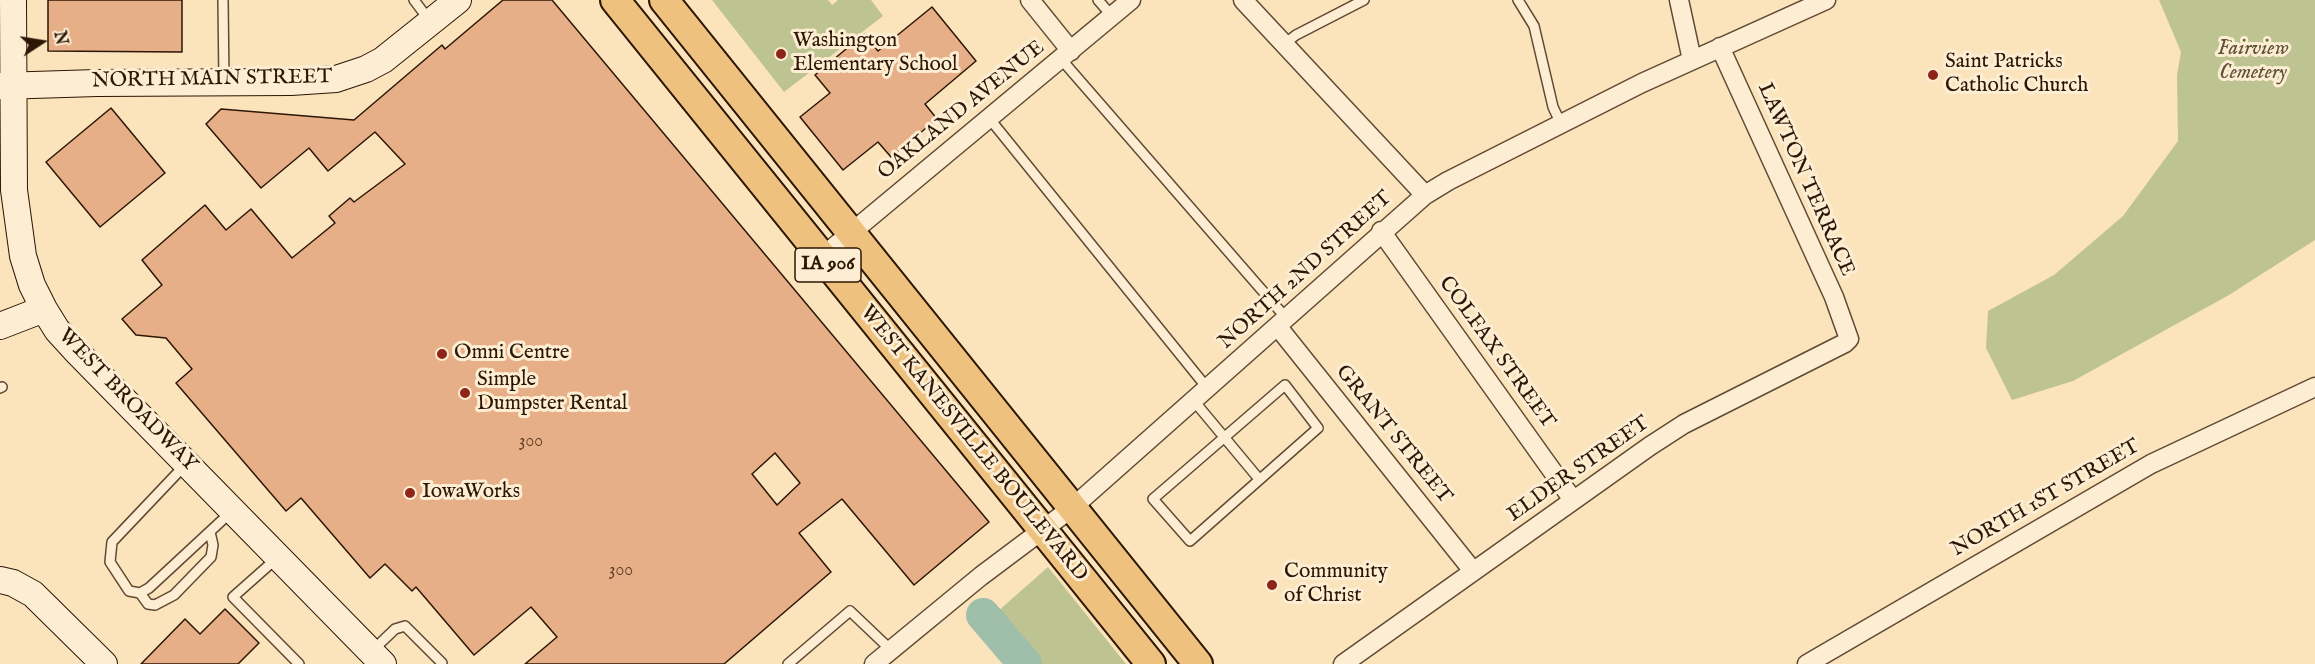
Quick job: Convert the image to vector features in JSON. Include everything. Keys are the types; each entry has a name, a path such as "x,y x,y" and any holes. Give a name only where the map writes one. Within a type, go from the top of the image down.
{"main road":[{"name":"WEST BROADWAY","path":"13,0 5,84 14,190 18,226 32,285 44,309 57,330 78,353 233,510 374,659"},
{"name":"NORTH MAIN STREET","path":"5,84 314,81 353,75 383,60 458,0"},
{"name":"WEST KANESVILLE BOULEVARD","path":"615,0 1151,664"},
{"name":"WEST KANESVILLE BOULEVARD","path":"664,0 1198,664"},
{"path":"0,326 44,309"},
{"path":"0,580 13,583 33,594 104,664"}],"street":[{"path":"1030,0 1066,55"},
{"name":"OAKLAND AVENUE","path":"822,257 1131,0"},
{"path":"1243,0 1425,195"},
{"path":"1679,0 1692,60"},
{"name":"NORTH 2ND STREET","path":"874,664 1042,528 1072,507 1282,323 1381,231 1425,195 1561,124 1692,60 1826,0"},
{"name":"LAWTON TERRACE","path":"1720,47 1848,333"},
{"name":"COLFAX STREET","path":"1381,231 1573,500"},
{"name":"GRANT STREET","path":"1282,323 1473,571"},
{"name":"ELDER STREET","path":"1354,661 1473,571 1684,424 1845,344 1849,339 1848,333"},
{"name":"NORTH 1ST STREET","path":"1807,664 2151,464 2315,387"}],"lane":[{"path":"223,0 224,82"},
{"path":"414,0 430,22"},
{"path":"1098,0 1112,16"},
{"path":"1284,44 1296,35 1364,0"},
{"path":"1518,0 1534,27 1553,107 1561,124"},
{"path":"1066,55 1282,323"},
{"path":"989,118 1201,395 1224,437 1259,479"},
{"path":"1285,385 1318,428 1259,479 1190,541 1153,499 1285,385"},
{"path":"187,463 112,542 110,562 129,591 140,593 149,588 233,510"},
{"path":"140,593 148,604 155,605 174,595 211,556 213,545 210,531"},
{"path":"278,557 233,597 298,663"},
{"path":"788,664 850,611 891,650"},
{"path":"374,659 395,630 405,626 442,663"}],"green space":[{"name":"Washington Elementary School","path":"712,0 828,0 832,5 838,0 871,0 883,16 784,92"},
{"name":"Fairview Cemetery","path":"2159,0 2315,0 2315,240 2229,295 2073,381 2012,400 1986,348 1988,311 2054,275 2123,216 2178,141 2177,75 2181,52"},
{"path":"1048,567 1126,664 1012,664 979,628"}],"building":[{"path":"48,0 182,0 182,52 48,51"},
{"name":"Omni Centre","path":"503,0 552,0 989,522 914,585 842,499 799,533 831,572 724,664 525,664 557,637 531,607 474,655 416,587 412,591 385,564 370,578 301,498 286,511 176,383 192,369 166,338 136,335 122,319 162,285 142,260 205,205 226,230 251,209 292,258 335,223 329,216 350,198 354,202 405,164 375,132 328,171 309,148 261,188 206,124 221,109 354,120 442,45 445,49","holes":["775,453 800,483 777,505 752,474"]},
{"path":"932,7 976,61 925,104 937,119 891,157 878,142 843,170 800,117 830,93 815,75 864,34 878,51"},
{"path":"111,108 165,173 100,227 46,162"},
{"path":"225,609 259,643 238,664 141,664 185,619 200,634"}],"waterway":[{"path":"983,615 1025,664"}],"place":[{"name":"Washington Elementary School","path":"781,54"},
{"name":"Saint Patricks Catholic Church","path":"1933,75"},
{"name":"Omni Centre","path":"442,354"},
{"name":"Simple Dumpster Rental","path":"465,393"},
{"name":"IowaWorks","path":"410,493"},
{"name":"Community of Christ","path":"1272,585"}]}
